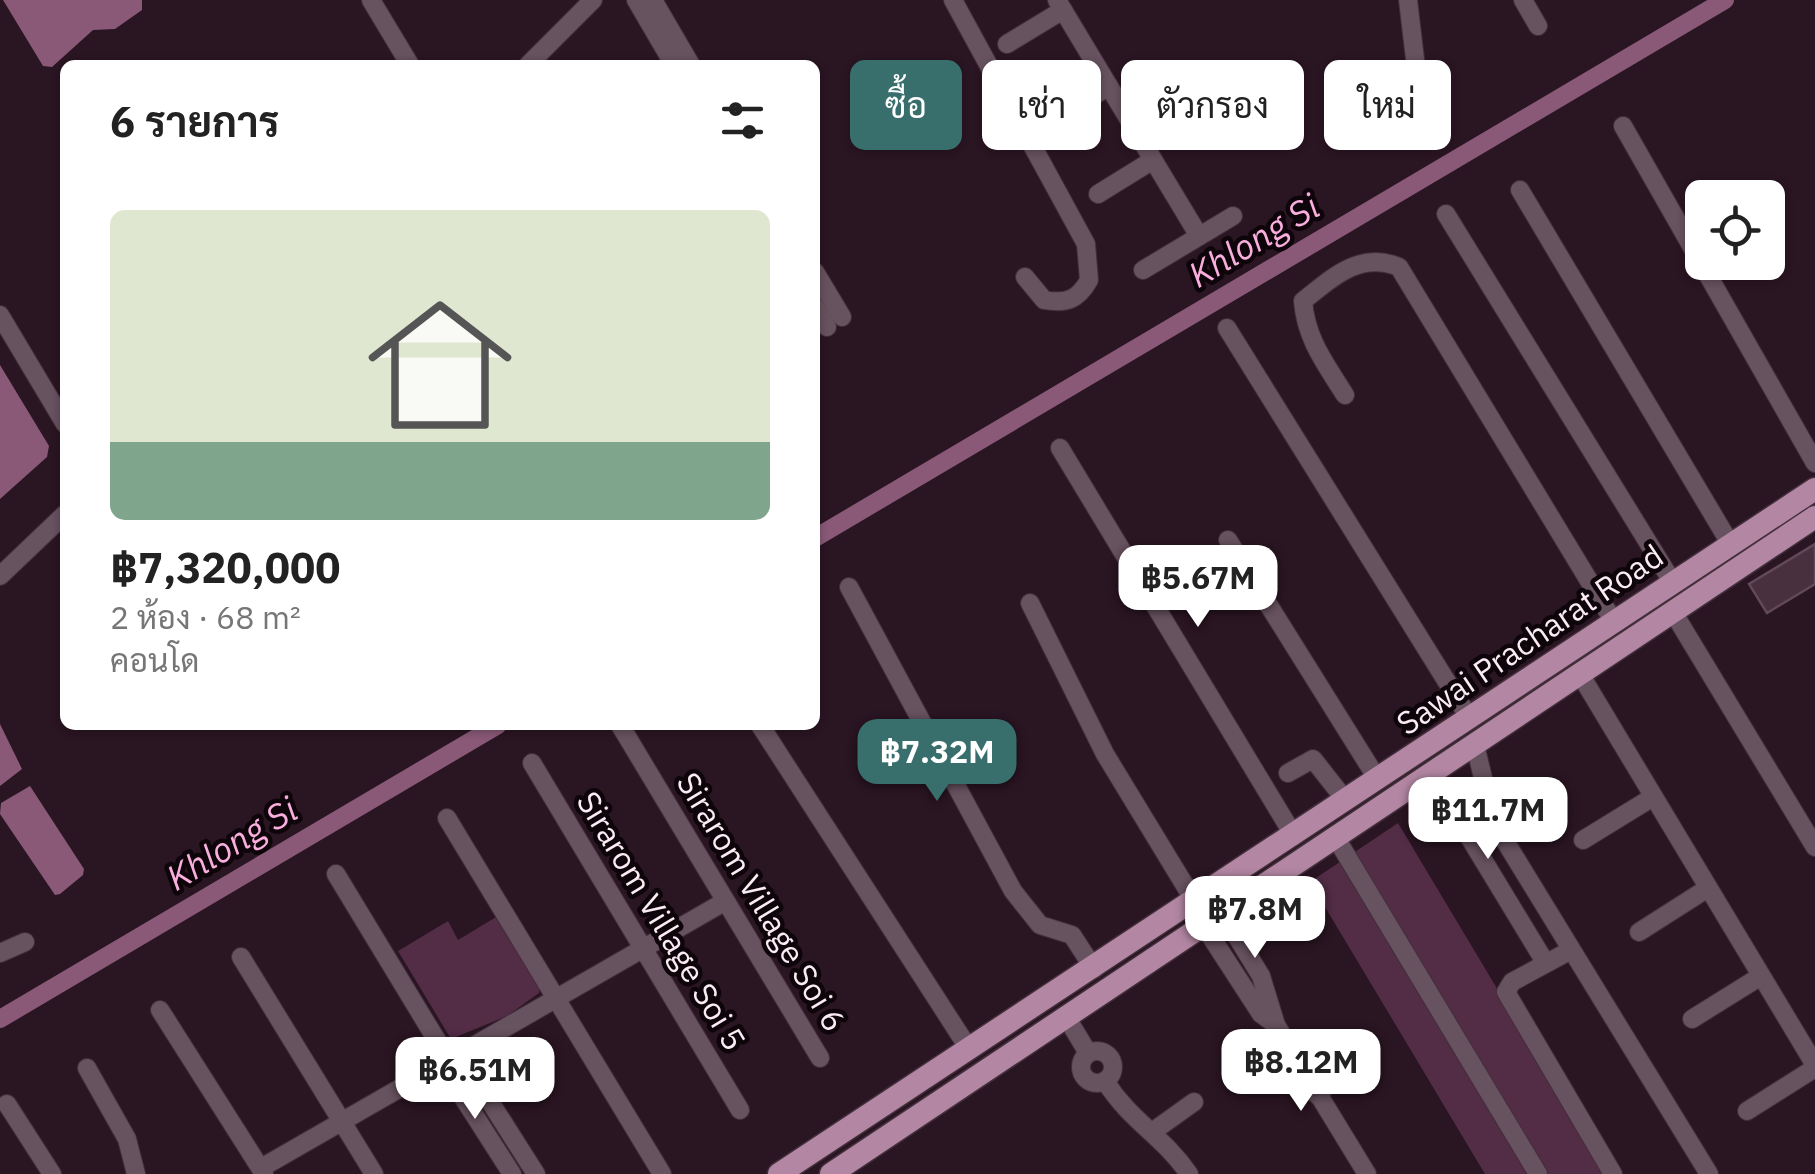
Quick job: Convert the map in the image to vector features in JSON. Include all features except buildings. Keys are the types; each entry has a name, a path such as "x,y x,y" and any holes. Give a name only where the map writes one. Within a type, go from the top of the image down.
{"main road":[{"name":"Sawai Pracharat Road","path":"779,1174 1815,489"},
{"name":"Sawai Pracharat Road","path":"831,1174 1815,517"}],"street":[{"path":"372,0 407,60"},
{"path":"533,60 593,0"},
{"path":"636,0 671,60"},
{"path":"653,0 689,60"},
{"path":"953,0 1086,244 1089,280 1076,298 1064,302 1044,300 1024,277"},
{"path":"1408,0 1416,60"},
{"path":"1523,0 1538,26"},
{"path":"1007,44 1060,5 1199,236"},
{"path":"1101,91 1109,86"},
{"path":"1623,126 1815,463"},
{"path":"1098,194 1153,160"},
{"path":"1520,190 1730,545"},
{"path":"1446,214 1673,584"},
{"path":"1144,270 1232,216"},
{"path":"1346,394 1315,349 1305,326 1303,301 1363,260 1399,266 1614,622"},
{"path":"820,285 834,322 820,311"},
{"path":"0,315 60,416"},
{"path":"1227,328 1470,719"},
{"path":"1060,448 1294,836"},
{"path":"0,576 60,519"},
{"path":"1228,540 1378,780"},
{"path":"1146,590 1190,559"},
{"path":"849,587 925,735 1021,903 1040,926 1072,935 1094,969"},
{"path":"1030,603 1105,754 1195,902"},
{"path":"1672,612 1815,847"},
{"path":"1580,674 1815,1066 1748,1111"},
{"name":"Sirarom Village Soi 6","path":"623,730 820,1058"},
{"path":"763,730 969,1049"},
{"path":"1475,744 1494,823 1709,1174"},
{"path":"1288,773 1313,759 1346,801"},
{"name":"Sirarom Village Soi 5","path":"532,763 641,951 740,1110"},
{"path":"1431,774 1546,962"},
{"path":"1584,840 1653,797"},
{"path":"447,818 554,1002 662,1174"},
{"path":"1336,838 1538,1174"},
{"path":"1497,883 1520,870"},
{"path":"336,874 446,1054 486,1134 512,1174"},
{"path":"1639,932 1708,888"},
{"path":"160,1010 262,1171 446,1054 554,1002 724,902"},
{"path":"1213,920 1261,976 1276,1026 1368,1174"},
{"path":"0,952 25,942"},
{"path":"1572,950 1512,982 1507,998 1614,1174"},
{"path":"242,957 374,1174"},
{"path":"1692,1019 1761,976"},
{"path":"1067,1018 1088,1053 1081,1063 1083,1075 1093,1082 1106,1080 1131,1119 1152,1132 1189,1174"},
{"path":"1317,1095 1334,1082 1339,1066 1358,1050"},
{"path":"446,1054 504,1123 536,1174"},
{"path":"88,1068 127,1139 136,1174"},
{"path":"1152,1132 1194,1102"},
{"path":"7,1104 52,1174"},
{"path":"486,1134 504,1123"}],"shaded area":[{"path":"3,0 142,0 142,10 115,29 93,30 52,67 43,66"},
{"path":"0,365 49,446 47,457 0,499"},
{"path":"0,724 22,769 0,786"},
{"path":"30,786 84,869 83,875 60,894 55,895 0,814 1,803"},
{"path":"1398,823 1608,1174 1485,1174 1310,882"},
{"path":"501,914 542,979 539,993 507,1016 451,1039 398,951 448,921 458,940"}],"waterway":[{"name":"Khlong Si","path":"820,535 1725,0"},
{"name":"Khlong Si","path":"0,1019 490,730"}]}
